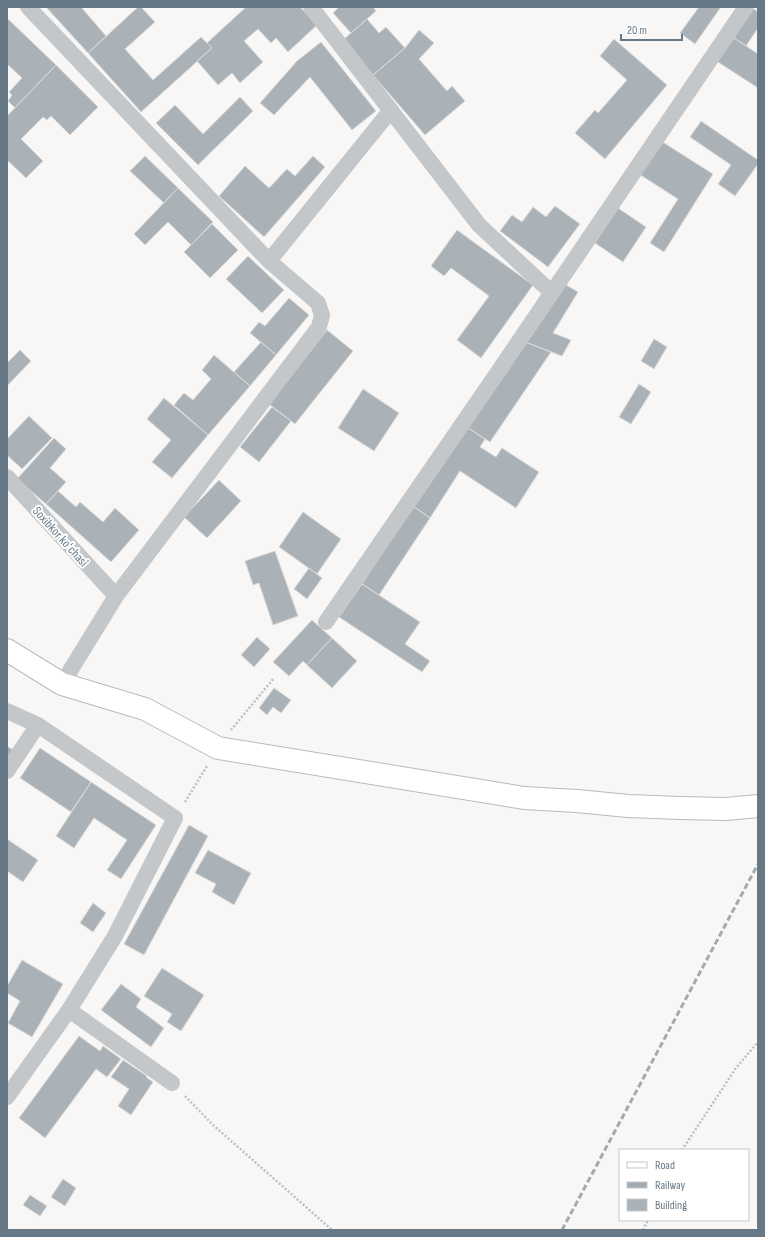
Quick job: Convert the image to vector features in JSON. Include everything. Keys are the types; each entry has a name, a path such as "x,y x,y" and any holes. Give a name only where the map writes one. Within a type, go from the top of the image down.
{"main road":[{"path":"7,650 62,684 145,709 218,748 524,798 628,806 726,809 758,806"}],"street":[{"path":"28,7 269,261 318,303 322,314 319,327 116,596 62,684"},
{"path":"311,7 479,225 552,293"},
{"path":"326,622 746,7"},
{"path":"269,261 391,110"},
{"name":"Soxibkor koʻchasi","path":"7,477 116,596"},
{"path":"7,711 38,725 175,818 115,936 69,1010 7,1097"},
{"path":"7,771 38,725"},
{"path":"69,1010 172,1083"}],"path":[{"path":"175,818 229,732 274,678"},
{"path":"683,1149 736,1068 758,1042"},
{"path":"172,1083 212,1124 332,1230"}],"building":[{"path":"46,7 81,7 106,36 88,53"},
{"path":"138,7 141,7 155,22 125,49 153,80 201,37 212,48 141,112 88,53"},
{"path":"246,7 300,7 317,25 288,52 276,38 271,43 258,29 244,41 263,62 240,83 232,73 218,85 197,61 212,48 207,43"},
{"path":"339,7 373,7 376,11 351,33 333,13"},
{"path":"699,7 721,7 695,44 680,33"},
{"path":"751,7 758,12 758,28 746,46 731,36"},
{"path":"7,18 56,65 15,108 8,101 12,95 9,92 22,78 7,64"},
{"path":"367,19 379,33 386,27 405,48 373,75 343,40"},
{"path":"419,30 434,43 419,59 447,91 452,86 465,101 425,135 373,75 405,48"},
{"path":"731,36 758,54 758,88 715,60"},
{"path":"614,39 667,85 605,159 575,133 595,110 598,113 627,80 600,56"},
{"path":"321,42 376,111 352,130 310,77 274,115 260,103 297,61"},
{"path":"56,65 98,107 70,135 51,116 47,120 43,117 21,139 43,161 26,178 7,160 7,116"},
{"path":"240,97 253,111 198,165 156,123 175,105 203,134"},
{"path":"701,121 758,160 758,164 735,196 718,184 731,165 690,137"},
{"path":"661,141 713,174 664,252 650,243 678,199 639,174"},
{"path":"145,156 178,188 164,203 130,171"},
{"path":"313,156 325,167 264,237 219,196 245,166 269,188 287,169 295,176"},
{"path":"178,188 213,222 191,245 168,222 145,245 134,234"},
{"path":"555,206 580,224 548,267 500,231 512,215 522,222 533,207 546,217"},
{"path":"618,208 646,227 623,262 595,243"},
{"path":"212,224 238,250 210,278 184,252"},
{"path":"457,230 533,285 481,358 457,340 489,296 451,268 444,276 431,266"},
{"path":"248,256 284,290 262,313 226,279"},
{"path":"561,282 578,292 553,333 571,340 562,356 525,342"},
{"path":"289,298 309,315 276,355 250,333 259,322 265,326"},
{"path":"327,330 353,351 295,424 269,404"},
{"path":"654,339 667,347 654,369 641,361"},
{"path":"261,342 276,355 250,386 234,372"},
{"path":"525,342 551,352 490,442 465,426"},
{"path":"20,350 31,361 7,386 7,363"},
{"path":"214,355 250,386 208,435 174,405 184,393 193,400 211,379 202,370"},
{"path":"639,384 651,392 631,424 619,417"},
{"path":"363,389 399,413 374,451 338,428"},
{"path":"164,398 208,435 172,478 152,462 171,440 147,419"},
{"path":"272,407 291,421 259,462 240,447"},
{"path":"29,416 52,438 22,469 7,455 7,439"},
{"path":"465,426 485,439 480,447 496,457 502,448 539,472 516,508 460,471 430,518 413,506"},
{"path":"54,438 66,449 50,468 66,482 46,504 17,479"},
{"path":"219,480 241,501 207,538 184,517"},
{"path":"58,491 76,507 80,502 103,522 115,508 139,530 111,562 46,504"},
{"path":"413,506 430,518 379,595 362,584"},
{"path":"303,512 341,539 317,574 279,547"},
{"path":"275,551 298,616 273,625 259,583 253,585 245,561"},
{"path":"309,568 322,578 307,599 294,589"},
{"path":"362,584 420,622 405,644 430,661 422,672 339,617"},
{"path":"312,620 332,638 307,665 303,661 289,676 273,662"},
{"path":"257,637 270,649 254,667 241,655"},
{"path":"332,638 357,661 332,688 307,665"},
{"path":"274,688 291,700 281,713 273,707 267,715 259,708"},
{"path":"7,746 13,750 7,758"},
{"path":"40,748 91,782 71,812 20,778"},
{"path":"91,782 156,825 121,879 107,870 127,840 94,818 74,848 56,836"},
{"path":"189,825 208,836 144,955 124,944"},
{"path":"7,839 38,860 23,882 7,871"},
{"path":"208,850 251,873 234,905 212,892 216,884 195,873"},
{"path":"93,903 106,913 93,932 80,923"},
{"path":"22,960 63,984 32,1037 8,1023 20,1001 7,993 7,986"},
{"path":"162,968 204,995 181,1031 167,1022 172,1014 144,996"},
{"path":"121,984 141,999 136,1007 164,1028 151,1047 101,1010"},
{"path":"79,1036 100,1051 103,1046 121,1059 107,1077 96,1069 45,1138 19,1118"},
{"path":"123,1060 147,1076 146,1077 153,1082 131,1115 118,1106 129,1089 111,1077"},
{"path":"63,1179 76,1188 65,1206 51,1197"},
{"path":"30,1195 47,1206 40,1216 23,1205"}],"railway":[{"path":"562,1230 758,864"}]}
